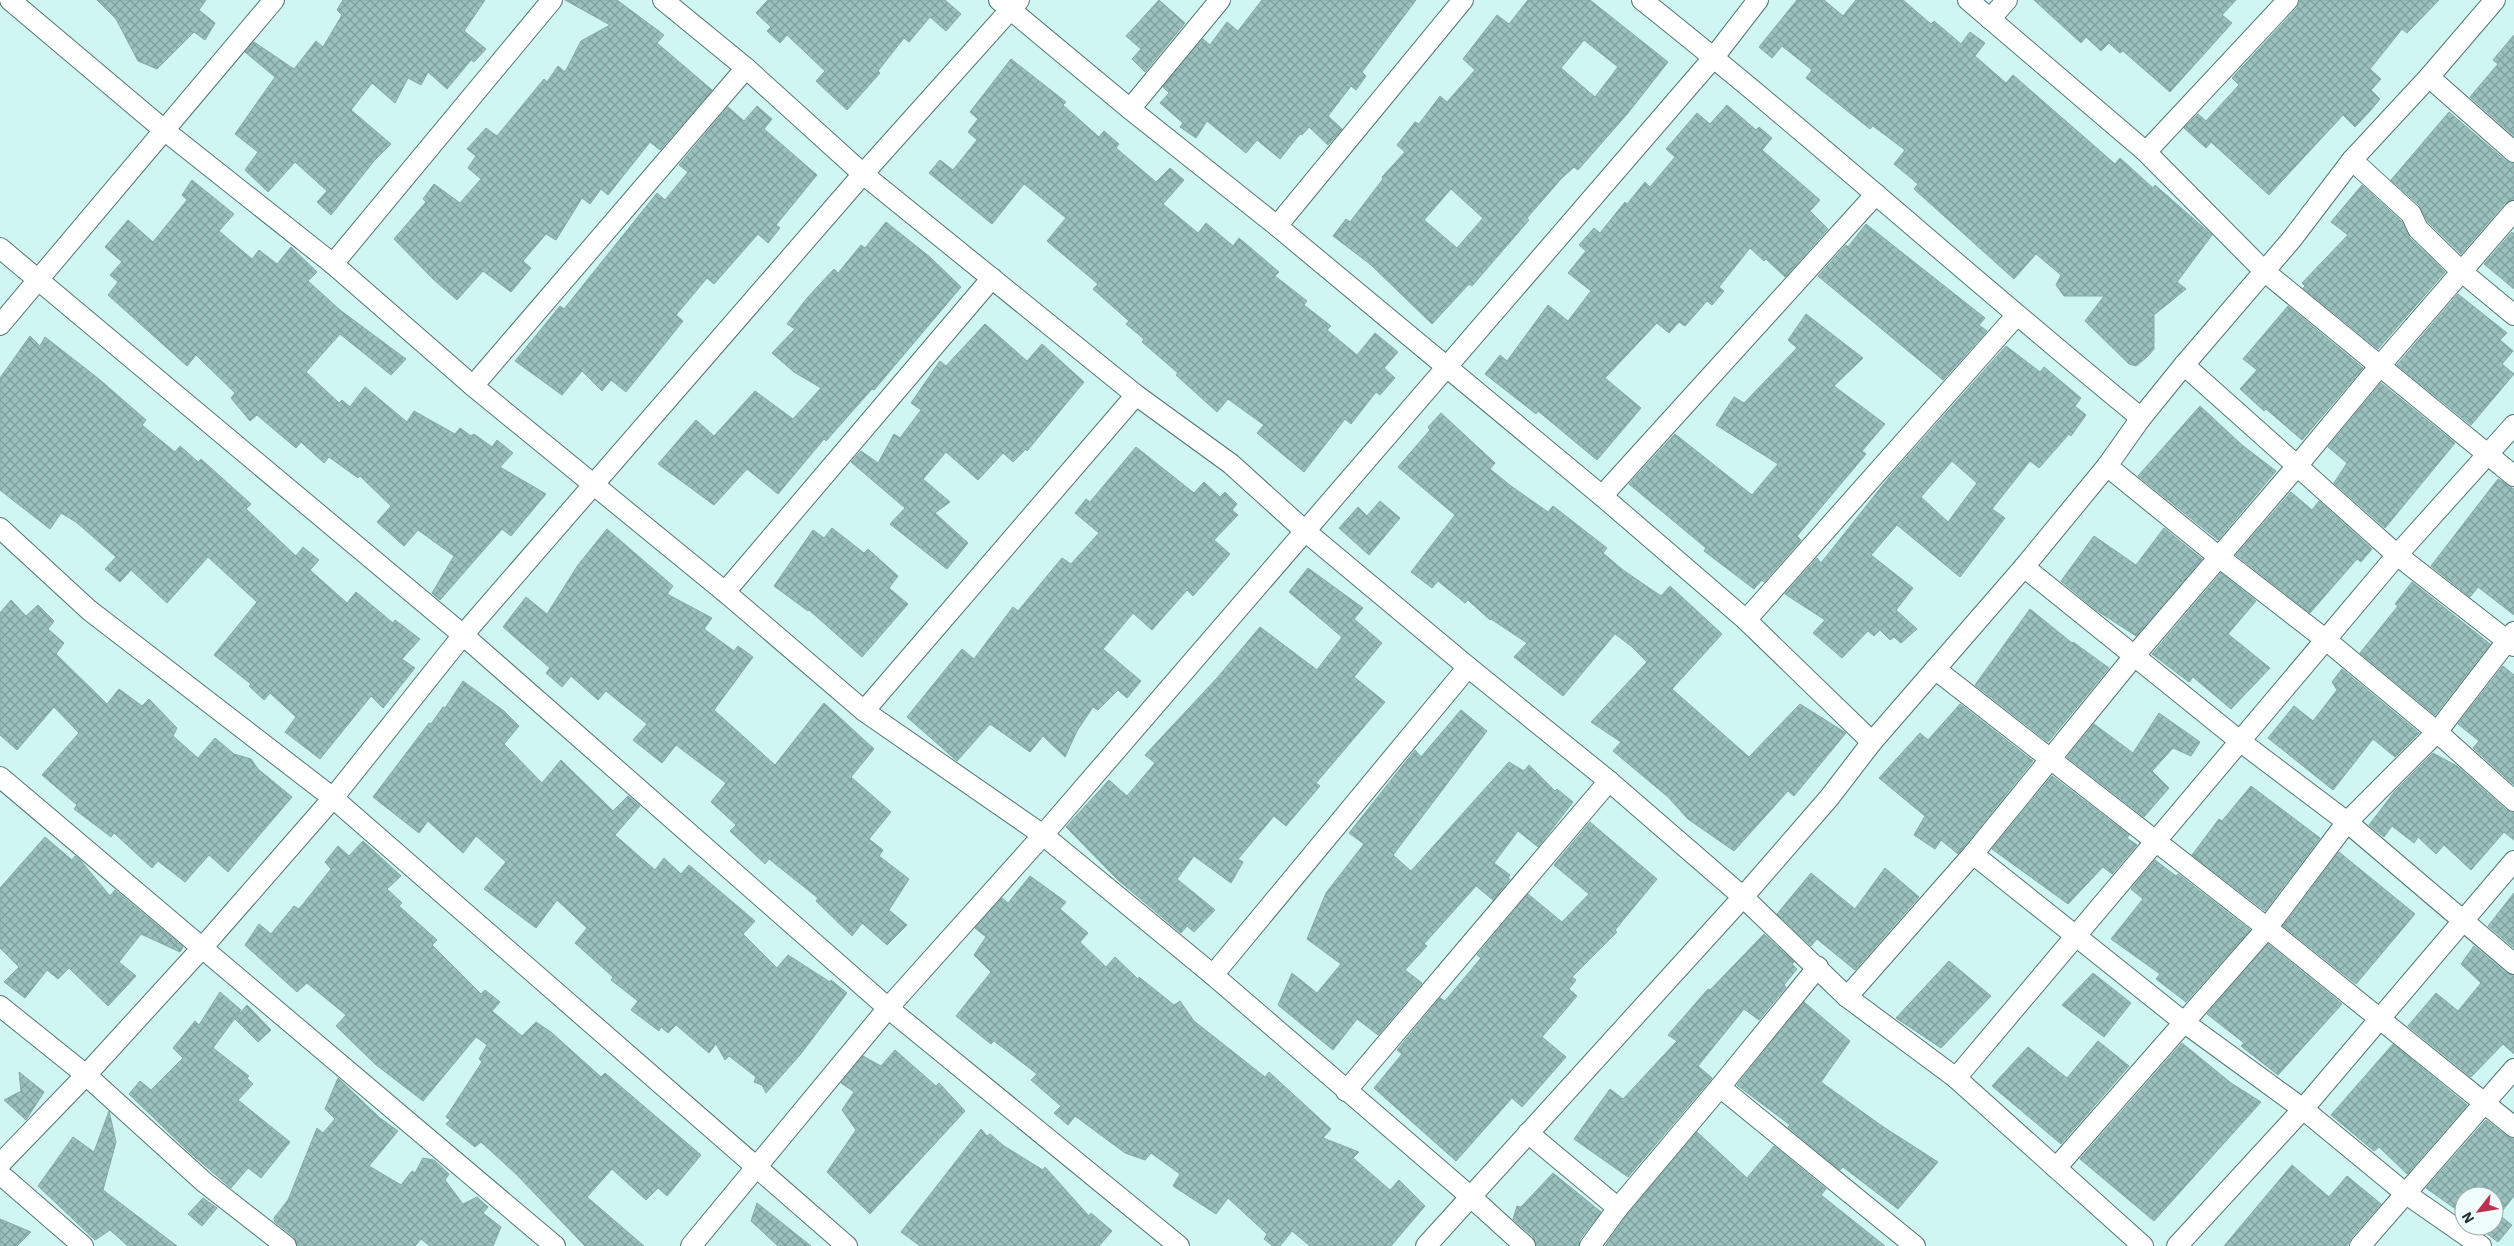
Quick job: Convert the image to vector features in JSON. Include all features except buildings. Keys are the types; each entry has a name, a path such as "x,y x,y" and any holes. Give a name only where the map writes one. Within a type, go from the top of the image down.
{"street":[{"path":"10,0 164,130 333,264 473,386 725,592 864,711 1044,835 1213,975 1471,1197 1524,1246"},
{"path":"0,325 274,0"},
{"path":"333,264 552,0"},
{"path":"663,0 746,68 863,174 1136,395 1231,464 1305,531 1468,667 1609,781 1743,898 1847,996 1956,1078 2143,1246"},
{"path":"1130,109 1220,0"},
{"path":"1277,226 1463,0"},
{"path":"1642,0 1714,57 2016,316 2141,418"},
{"path":"692,1246 888,1008 1044,835 1445,367 1714,57 1758,0"},
{"path":"1968,0 2146,152 2264,271 2514,476"},
{"path":"1990,19 2007,0"},
{"path":"2146,152 2288,0"},
{"path":"1426,1246 1743,898 1829,798 1872,742 2024,567 2107,466 2141,418 2292,240 2352,160 2429,77 2495,0"},
{"path":"0,1164 86,1075 202,948 334,798 464,635 1009,3 1130,109 1277,226 1602,496 1746,620 1872,742"},
{"path":"473,386 746,68"},
{"path":"2429,77 2514,152"},
{"path":"2352,160 2411,214 2418,229 2462,272 2514,315"},
{"path":"1602,496 1876,194"},
{"path":"1847,996 1973,854 2135,655 2514,211"},
{"path":"0,248 39,278 464,635 888,1008 1179,1246"},
{"path":"725,592 992,278"},
{"path":"1746,620 2016,316"},
{"path":"2056,1168 2267,928 2347,822 2436,732 2512,640 2397,555 2184,365"},
{"path":"864,711 1136,395"},
{"path":"1956,1078 2397,555 2514,425"},
{"path":"2107,466 2219,558 2326,640 2436,732 2514,801"},
{"path":"0,528 89,610 334,798 846,1246"},
{"path":"2024,567 2241,742 2347,822 2514,964"},
{"path":"1213,975 1468,667"},
{"path":"1935,670 2267,928 2514,1127"},
{"path":"0,777 554,1246"},
{"path":"1346,1091 1609,781"},
{"path":"1973,854 2185,1023 2302,1109 2405,1194 2480,1246"},
{"path":"2177,1246 2302,1109 2514,861"},
{"path":"1590,1246 1618,1208 1818,967"},
{"path":"0,1006 86,1075 204,1182 286,1246"},
{"path":"2360,1246 2514,1069"},
{"path":"1720,1087 1915,1246"},
{"path":"1528,1133 1618,1208"},
{"path":"0,1174 83,1246"}]}
